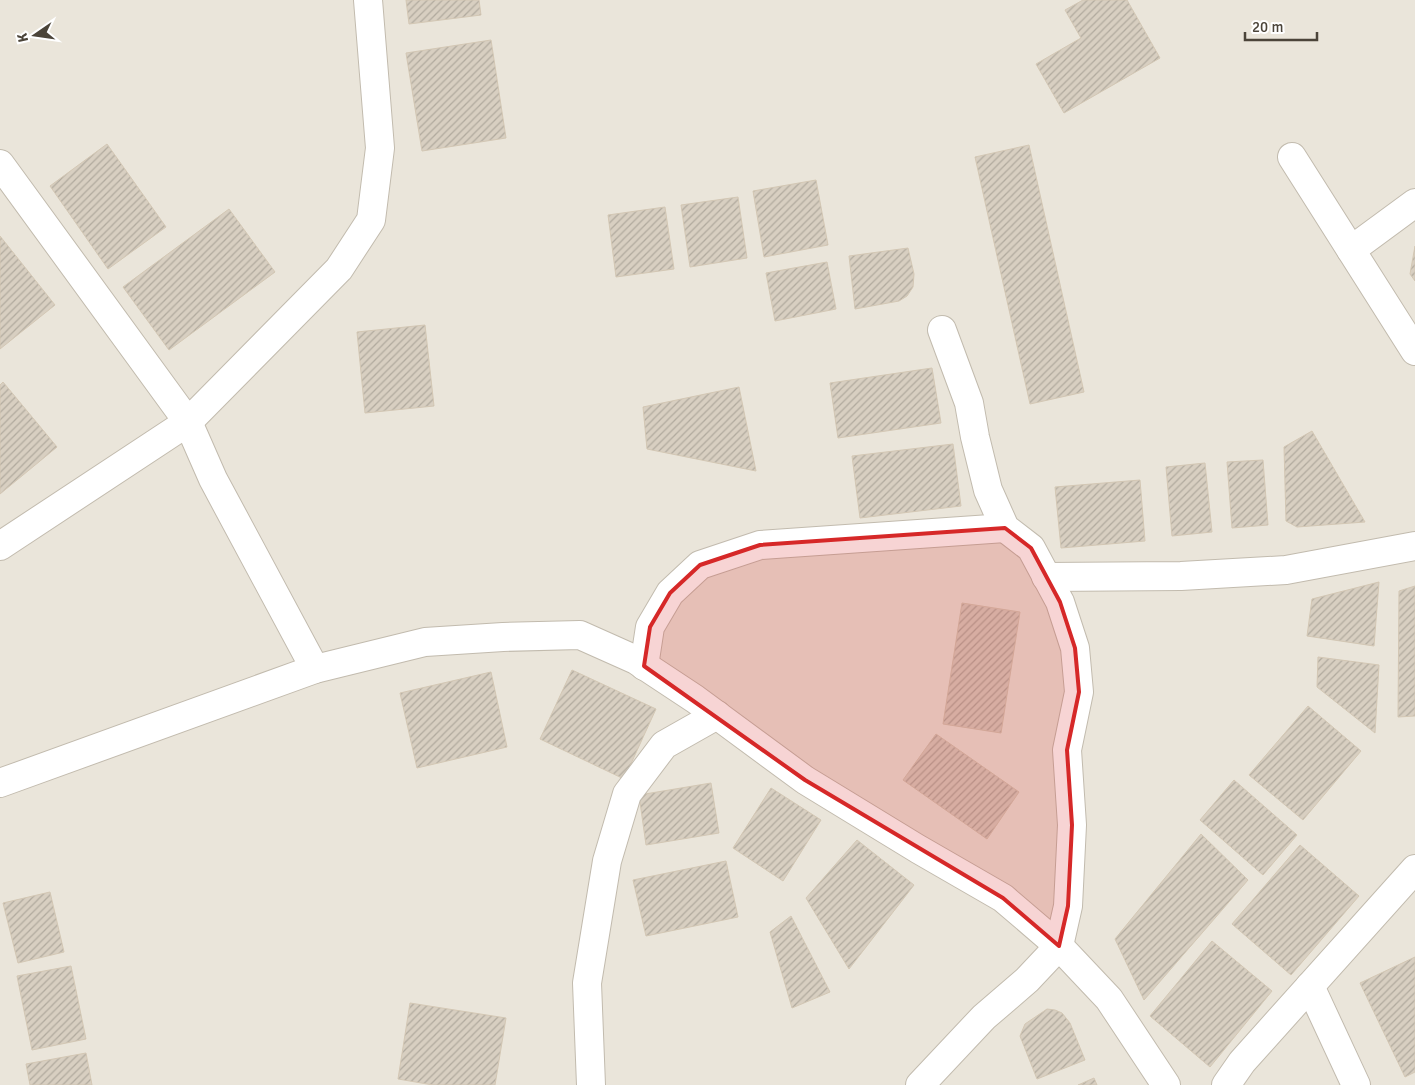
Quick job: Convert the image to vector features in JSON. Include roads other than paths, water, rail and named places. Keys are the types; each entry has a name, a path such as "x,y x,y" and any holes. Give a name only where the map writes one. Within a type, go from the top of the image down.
{"street":[{"path":"0,546 188,422 339,269 371,220 380,148 368,0"},
{"path":"1292,157 1415,351"},
{"path":"0,164 188,422 213,479 315,669"},
{"path":"1351,250 1415,203"},
{"path":"920,1085 984,1017 1027,980 1059,946 1069,897 1072,825 1067,750 1079,692 1076,648 1060,602 1031,548 1005,528 988,490 975,437 969,402 942,330"},
{"path":"644,666 650,627 670,593 700,565 760,545 1005,528"},
{"path":"1046,577 1181,576 1286,570 1415,546"},
{"path":"0,783 315,669 425,642 580,635 636,660 717,715 805,780 1003,898 1059,946 1109,999 1166,1085"},
{"path":"591,1085 587,983 607,861 627,794 664,745 717,715"},
{"path":"1226,1085 1242,1062 1415,869"},
{"path":"1310,986 1356,1085"}]}
